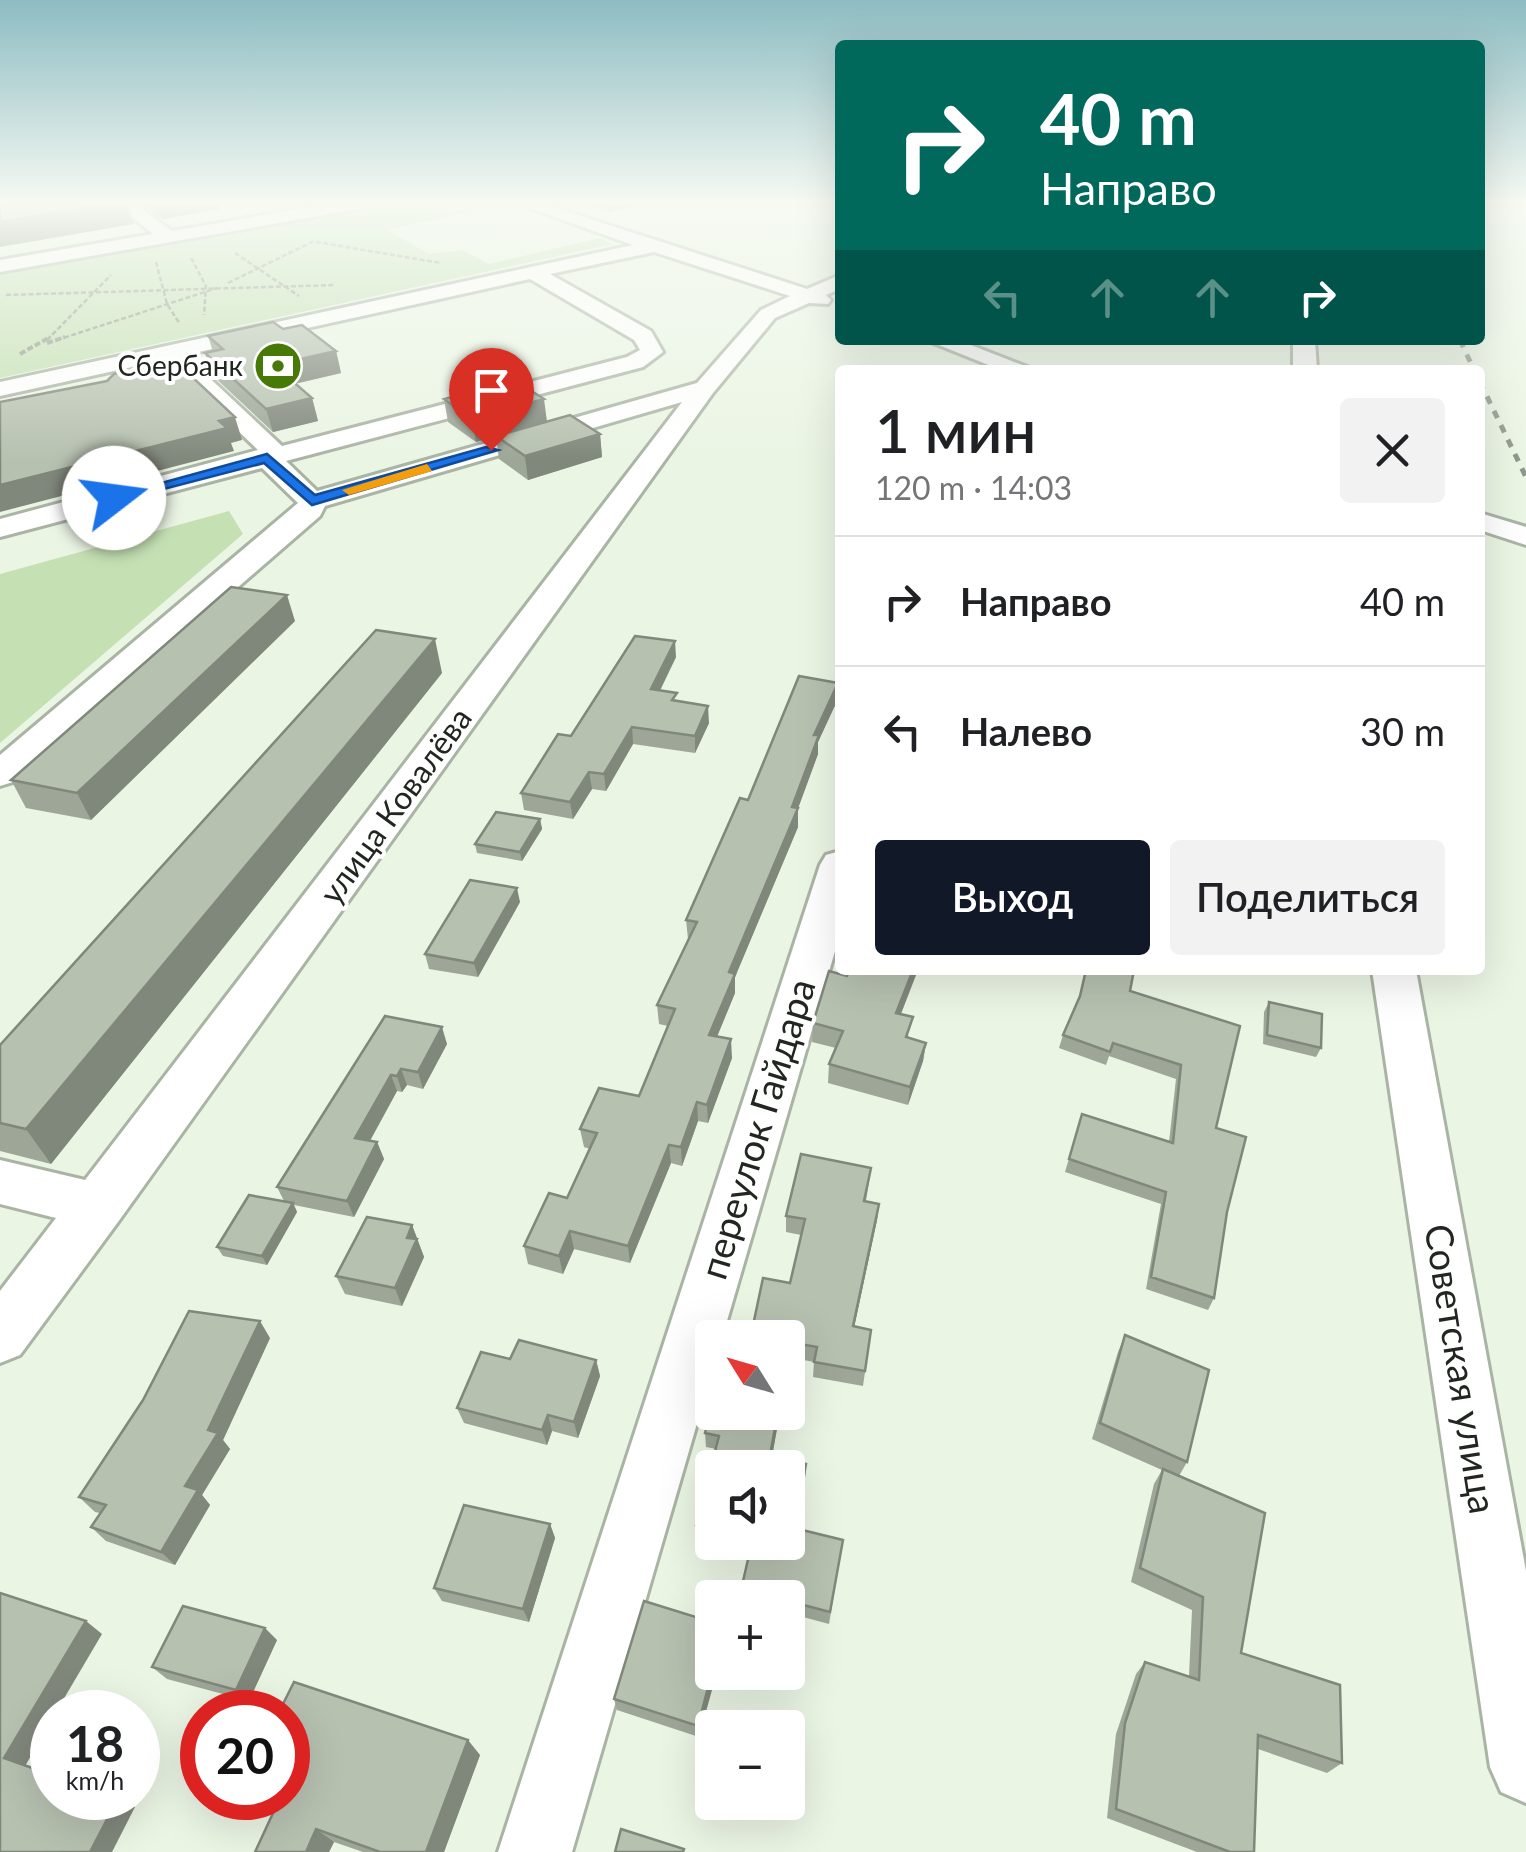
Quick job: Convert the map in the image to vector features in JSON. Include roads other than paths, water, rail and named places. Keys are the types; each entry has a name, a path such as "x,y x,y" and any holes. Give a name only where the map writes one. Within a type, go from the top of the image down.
{"street":[{"path":"0,388 178,343 450,288"},
{"path":"0,528 636,362 652,352 643,336 560,288"},
{"name":"улица Ковалёва","path":"0,1336 705,388 768,314 829,294"},
{"path":"178,343 194,376 271,449 267,458"},
{"path":"954,345 1008,361"},
{"path":"156,384 194,376"},
{"path":"312,501 705,388"},
{"path":"267,458 312,501"},
{"path":"0,774 310,510 312,501"},
{"path":"1485,523 1526,536"},
{"name":"переулок Гайдара","path":"535,1852 835,881"},
{"name":"Советская улица","path":"1395,975 1526,1768"},
{"path":"0,1182 100,1206"}],"railway":[{"path":"1462,345 1472,365"},
{"path":"1485,392 1526,477"}],"place":[{"name":"Сбербанк","path":"278,366"}]}
